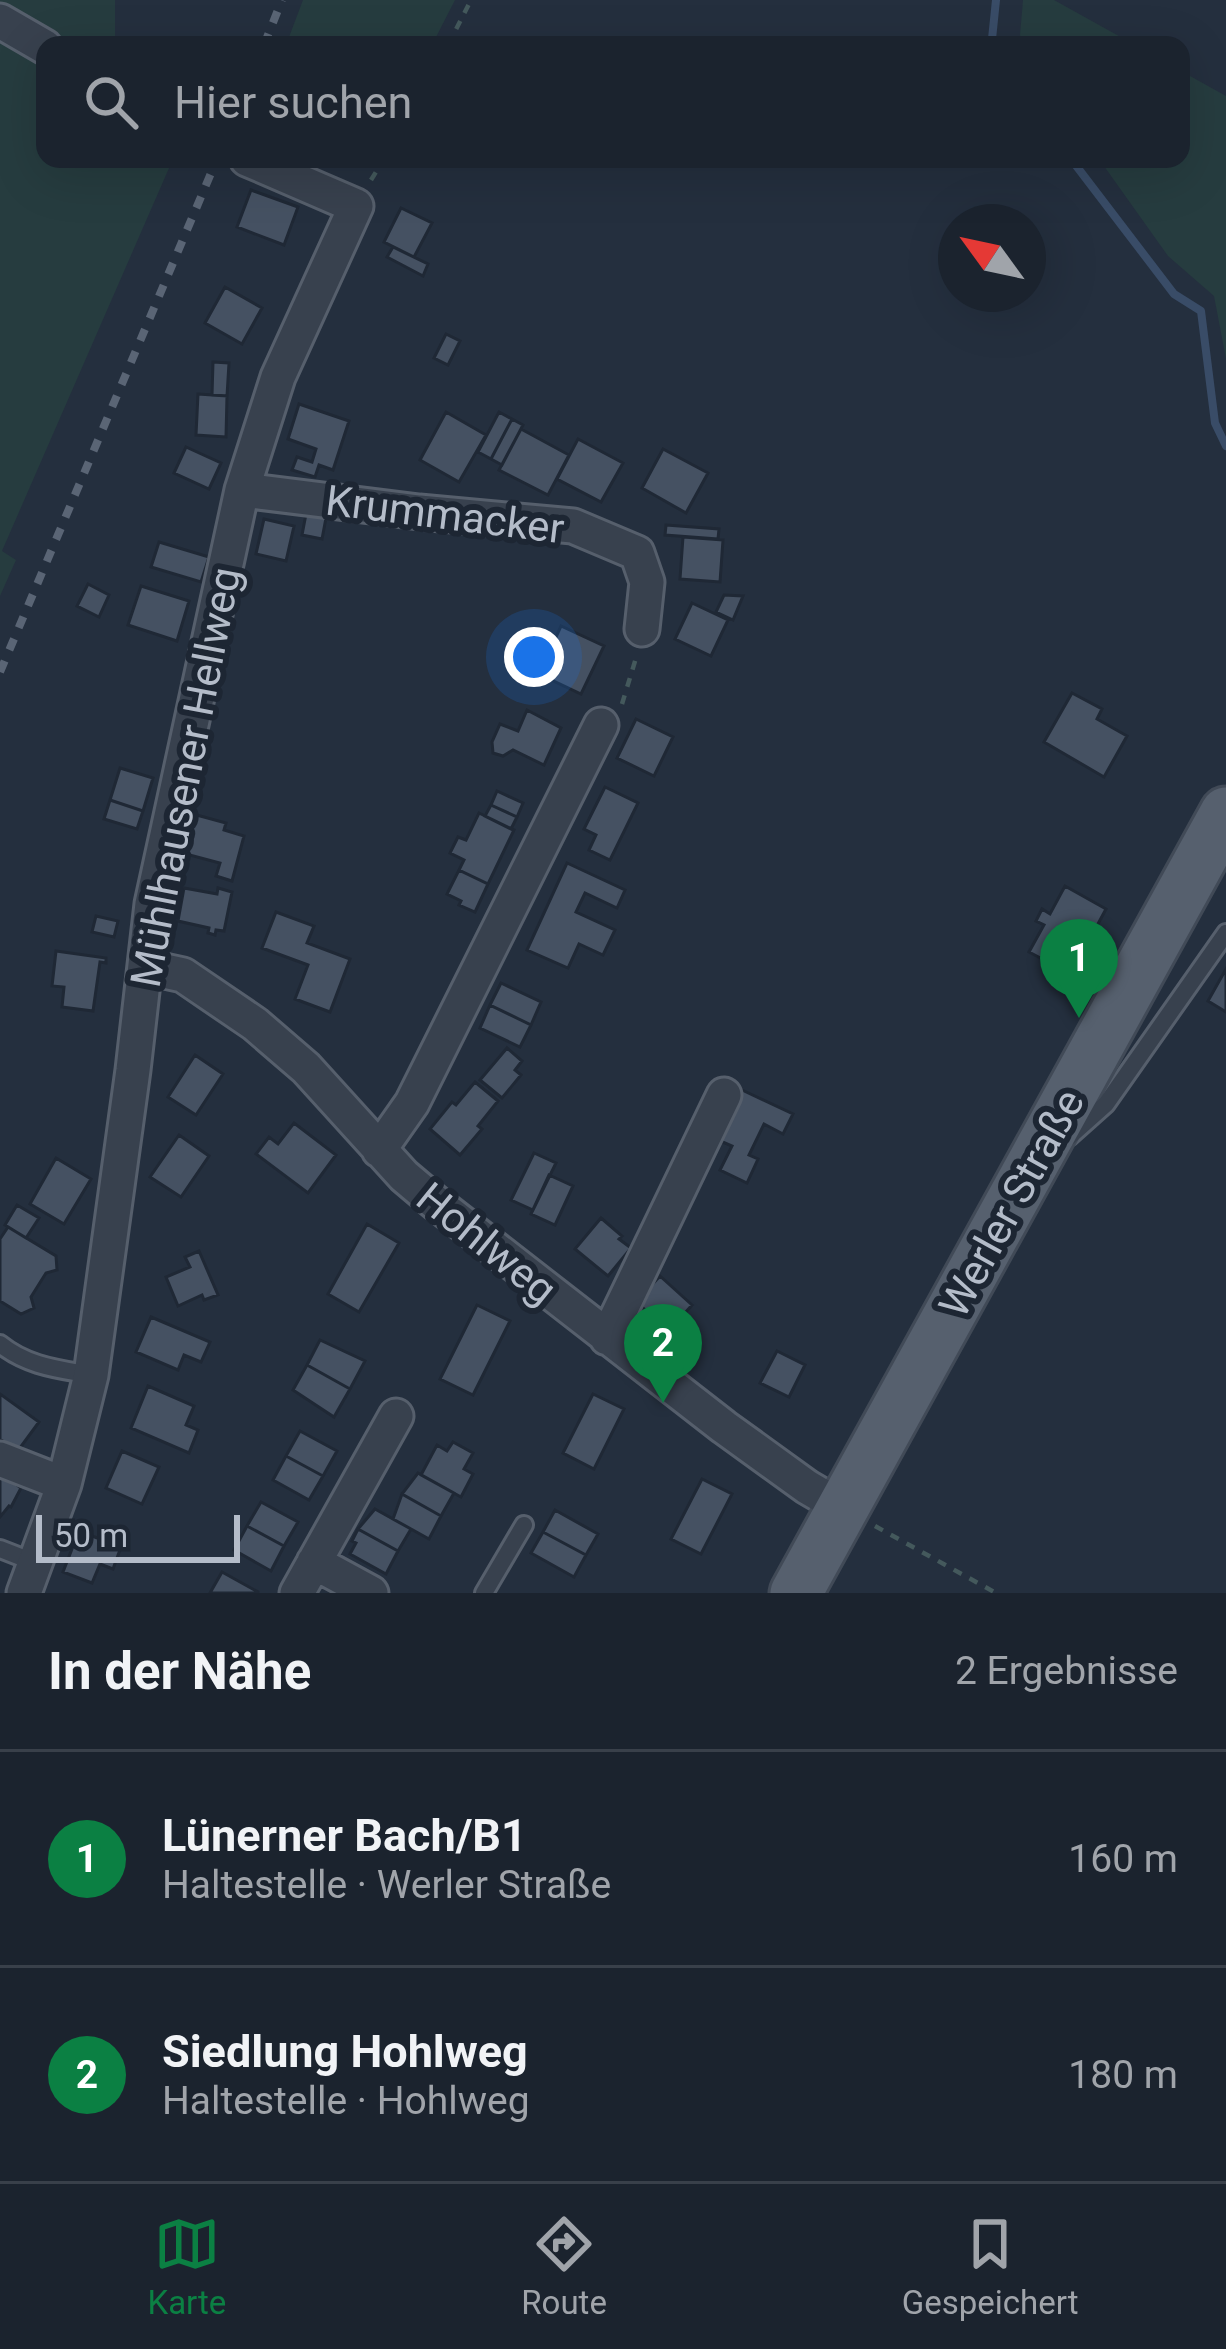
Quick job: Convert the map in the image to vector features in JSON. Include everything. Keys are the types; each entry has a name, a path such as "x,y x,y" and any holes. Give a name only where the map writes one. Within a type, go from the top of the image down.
{"main road":[{"name":"Werler Straße","path":"796,1593 1226,813"}],"street":[{"path":"0,21 36,41"},
{"name":"Mühlhausener Hellweg","path":"30,1578 64,1484 91,1375 152,904 242,490 278,376 356,206 268,168"},
{"name":"Krummacker","path":"242,490 573,526 637,553 647,583 642,629"},
{"path":"380,1150 412,1103 601,725"},
{"name":"Hohlweg","path":"146,967 183,975 255,1024 306,1069 436,1204 754,1449 844,1508"},
{"path":"607,1338 724,1095"},
{"path":"296,1593 396,1416"},
{"path":"0,1459 64,1484"},
{"path":"314,1562 371,1593"}],"lane":[{"path":"1024,1178 1106,1104 1226,933"},
{"path":"0,1344 36,1364 91,1375"},
{"path":"484,1593 524,1525"},
{"path":"0,1549 30,1578"}],"path":[{"path":"453,36 471,0"},
{"path":"601,725 623,703 642,629"},
{"path":"844,1508 996,1593"}],"green space":[{"path":"0,0 115,0 115,36 60,36"},
{"path":"303,0 455,0 437,36 289,36"},
{"path":"1023,0 1054,0 1119,36 1020,36"},
{"path":"0,41 36,62 36,168 169,168 2,551 16,560 0,596"},
{"path":"1190,76 1226,96 1226,359 1214,296 1168,256 1105,168 1190,168"}],"building":[{"path":"251,190 298,207 284,245 237,227"},
{"path":"401,208 432,223 414,257 384,242"},
{"path":"393,247 428,264 423,276 387,257"},
{"path":"225,287 262,308 242,344 205,323"},
{"path":"446,334 460,341 448,365 434,358"},
{"path":"213,362 229,363 227,396 212,395"},
{"path":"198,394 227,396 226,437 196,435"},
{"path":"299,404 349,421 333,470 319,465 315,477 292,470 297,457 312,462 316,449 288,439"},
{"path":"446,412 486,435 459,482 420,460"},
{"path":"499,412 512,419 491,459 478,452"},
{"path":"512,419 523,425 502,465 491,459"},
{"path":"521,429 569,455 548,495 499,470"},
{"path":"578,439 623,463 601,502 557,479"},
{"path":"186,447 221,463 209,489 174,473"},
{"path":"663,449 708,473 686,513 642,488"},
{"path":"306,514 326,518 322,539 302,535"},
{"path":"264,519 294,526 286,561 256,554"},
{"path":"666,525 719,529 718,539 665,535"},
{"path":"683,537 723,540 720,582 680,579"},
{"path":"159,542 209,557 201,582 151,567"},
{"path":"88,584 109,595 99,617 77,606"},
{"path":"141,586 189,601 177,641 128,625"},
{"path":"724,595 743,596 733,620 716,612"},
{"path":"692,603 728,620 711,656 675,639"},
{"path":"561,626 604,646 581,694 539,674"},
{"path":"1072,693 1102,709 1097,719 1127,736 1104,777 1044,742"},
{"path":"527,710 561,728 544,765 513,750 503,756 493,753 500,724 518,731"},
{"path":"636,719 673,737 654,776 617,758"},
{"path":"120,768 153,778 143,811 110,800"},
{"path":"605,787 638,803 610,860 589,850 596,835 584,829"},
{"path":"497,791 523,803 517,817 491,805"},
{"path":"110,800 143,811 137,829 104,819"},
{"path":"491,805 517,817 511,829 485,816"},
{"path":"479,813 514,830 488,884 459,870 464,860 450,853 458,837 466,840"},
{"path":"193,814 226,823 224,830 244,836 232,881 216,876 220,863 182,853"},
{"path":"567,863 625,890 617,908 585,893 576,912 615,930 603,955 579,944 568,968 527,950"},
{"path":"459,870 488,884 475,912 447,894"},
{"path":"1065,886 1106,909 1071,974 1029,952 1044,925 1036,921 1042,909 1050,914"},
{"path":"184,888 232,892 224,931 216,930 215,935 208,933 209,928 178,921"},
{"path":"276,912 314,926 307,943 350,959 330,1012 295,999 308,965 262,948"},
{"path":"96,916 118,921 114,937 92,932"},
{"path":"56,951 106,958 106,963 100,962 93,1011 62,1007 64,987 52,986"},
{"path":"1226,969 1226,1012 1208,1001"},
{"path":"501,983 541,1002 531,1025 490,1005"},
{"path":"490,1005 531,1025 520,1047 480,1028"},
{"path":"507,1048 522,1061 515,1070 521,1075 502,1098 480,1080"},
{"path":"195,1055 223,1074 196,1115 168,1097"},
{"path":"475,1082 498,1101 460,1155 430,1129"},
{"path":"742,1090 793,1114 783,1134 764,1124 749,1155 758,1159 747,1183 720,1170 732,1146 718,1140"},
{"path":"294,1123 336,1155 308,1193 256,1154 269,1137 278,1144"},
{"path":"179,1135 209,1156 181,1197 150,1177"},
{"path":"534,1153 556,1163 533,1210 511,1200"},
{"path":"56,1158 91,1179 64,1224 30,1204"},
{"path":"549,1175 573,1186 555,1225 531,1214"},
{"path":"17,1205 39,1218 26,1238 5,1225"},
{"path":"601,1218 631,1248 608,1276 575,1249"},
{"path":"367,1224 399,1243 359,1312 328,1294"},
{"path":"8,1227 56,1256 57,1270 46,1273 31,1297 34,1308 21,1314 0,1301 0,1239"},
{"path":"199,1251 218,1295 204,1300 202,1295 178,1306 166,1277 190,1267 185,1257"},
{"path":"660,1276 692,1305 669,1331 636,1302"},
{"path":"477,1305 510,1321 473,1395 440,1379"},
{"path":"151,1317 210,1342 201,1362 184,1355 178,1370 136,1352"},
{"path":"320,1340 365,1361 350,1389 307,1365"},
{"path":"777,1351 805,1365 789,1397 760,1383"},
{"path":"307,1365 350,1389 334,1417 293,1390"},
{"path":"148,1386 194,1406 186,1425 198,1430 189,1453 131,1428"},
{"path":"0,1394 39,1422 17,1452 0,1439"},
{"path":"593,1394 624,1409 594,1469 563,1453"},
{"path":"300,1431 337,1451 323,1476 286,1456"},
{"path":"453,1442 473,1453 464,1469 473,1474 461,1497 421,1475 437,1445 447,1451"},
{"path":"122,1451 159,1467 142,1504 106,1488"},
{"path":"286,1456 323,1476 309,1500 273,1480"},
{"path":"0,1472 21,1488 0,1517"},
{"path":"418,1473 454,1493 441,1516 402,1494"},
{"path":"702,1479 732,1494 701,1554 671,1539"},
{"path":"402,1494 441,1516 429,1539 393,1519"},
{"path":"261,1502 298,1522 284,1546 247,1526"},
{"path":"375,1509 411,1529 398,1551 358,1529"},
{"path":"555,1510 598,1534 586,1555 543,1532"},
{"path":"247,1526 284,1546 271,1571 234,1550"},
{"path":"358,1529 398,1551 386,1574 350,1554"},
{"path":"79,1531 121,1547 113,1569 100,1564 92,1583 63,1572"},
{"path":"543,1532 586,1555 574,1577 531,1553"},
{"path":"222,1572 258,1592 258,1593 210,1593"}],"waterway":[{"path":"992,36 996,0"},
{"path":"1078,168 1174,294 1201,311 1215,423 1226,446"}],"railway":[{"path":"268,36 282,0"},
{"path":"0,672 213,168"}],"place":[{"name":"Lünerner Bach/B1","path":"1079,1018"},
{"name":"Siedlung Hohlweg","path":"663,1403"}]}
